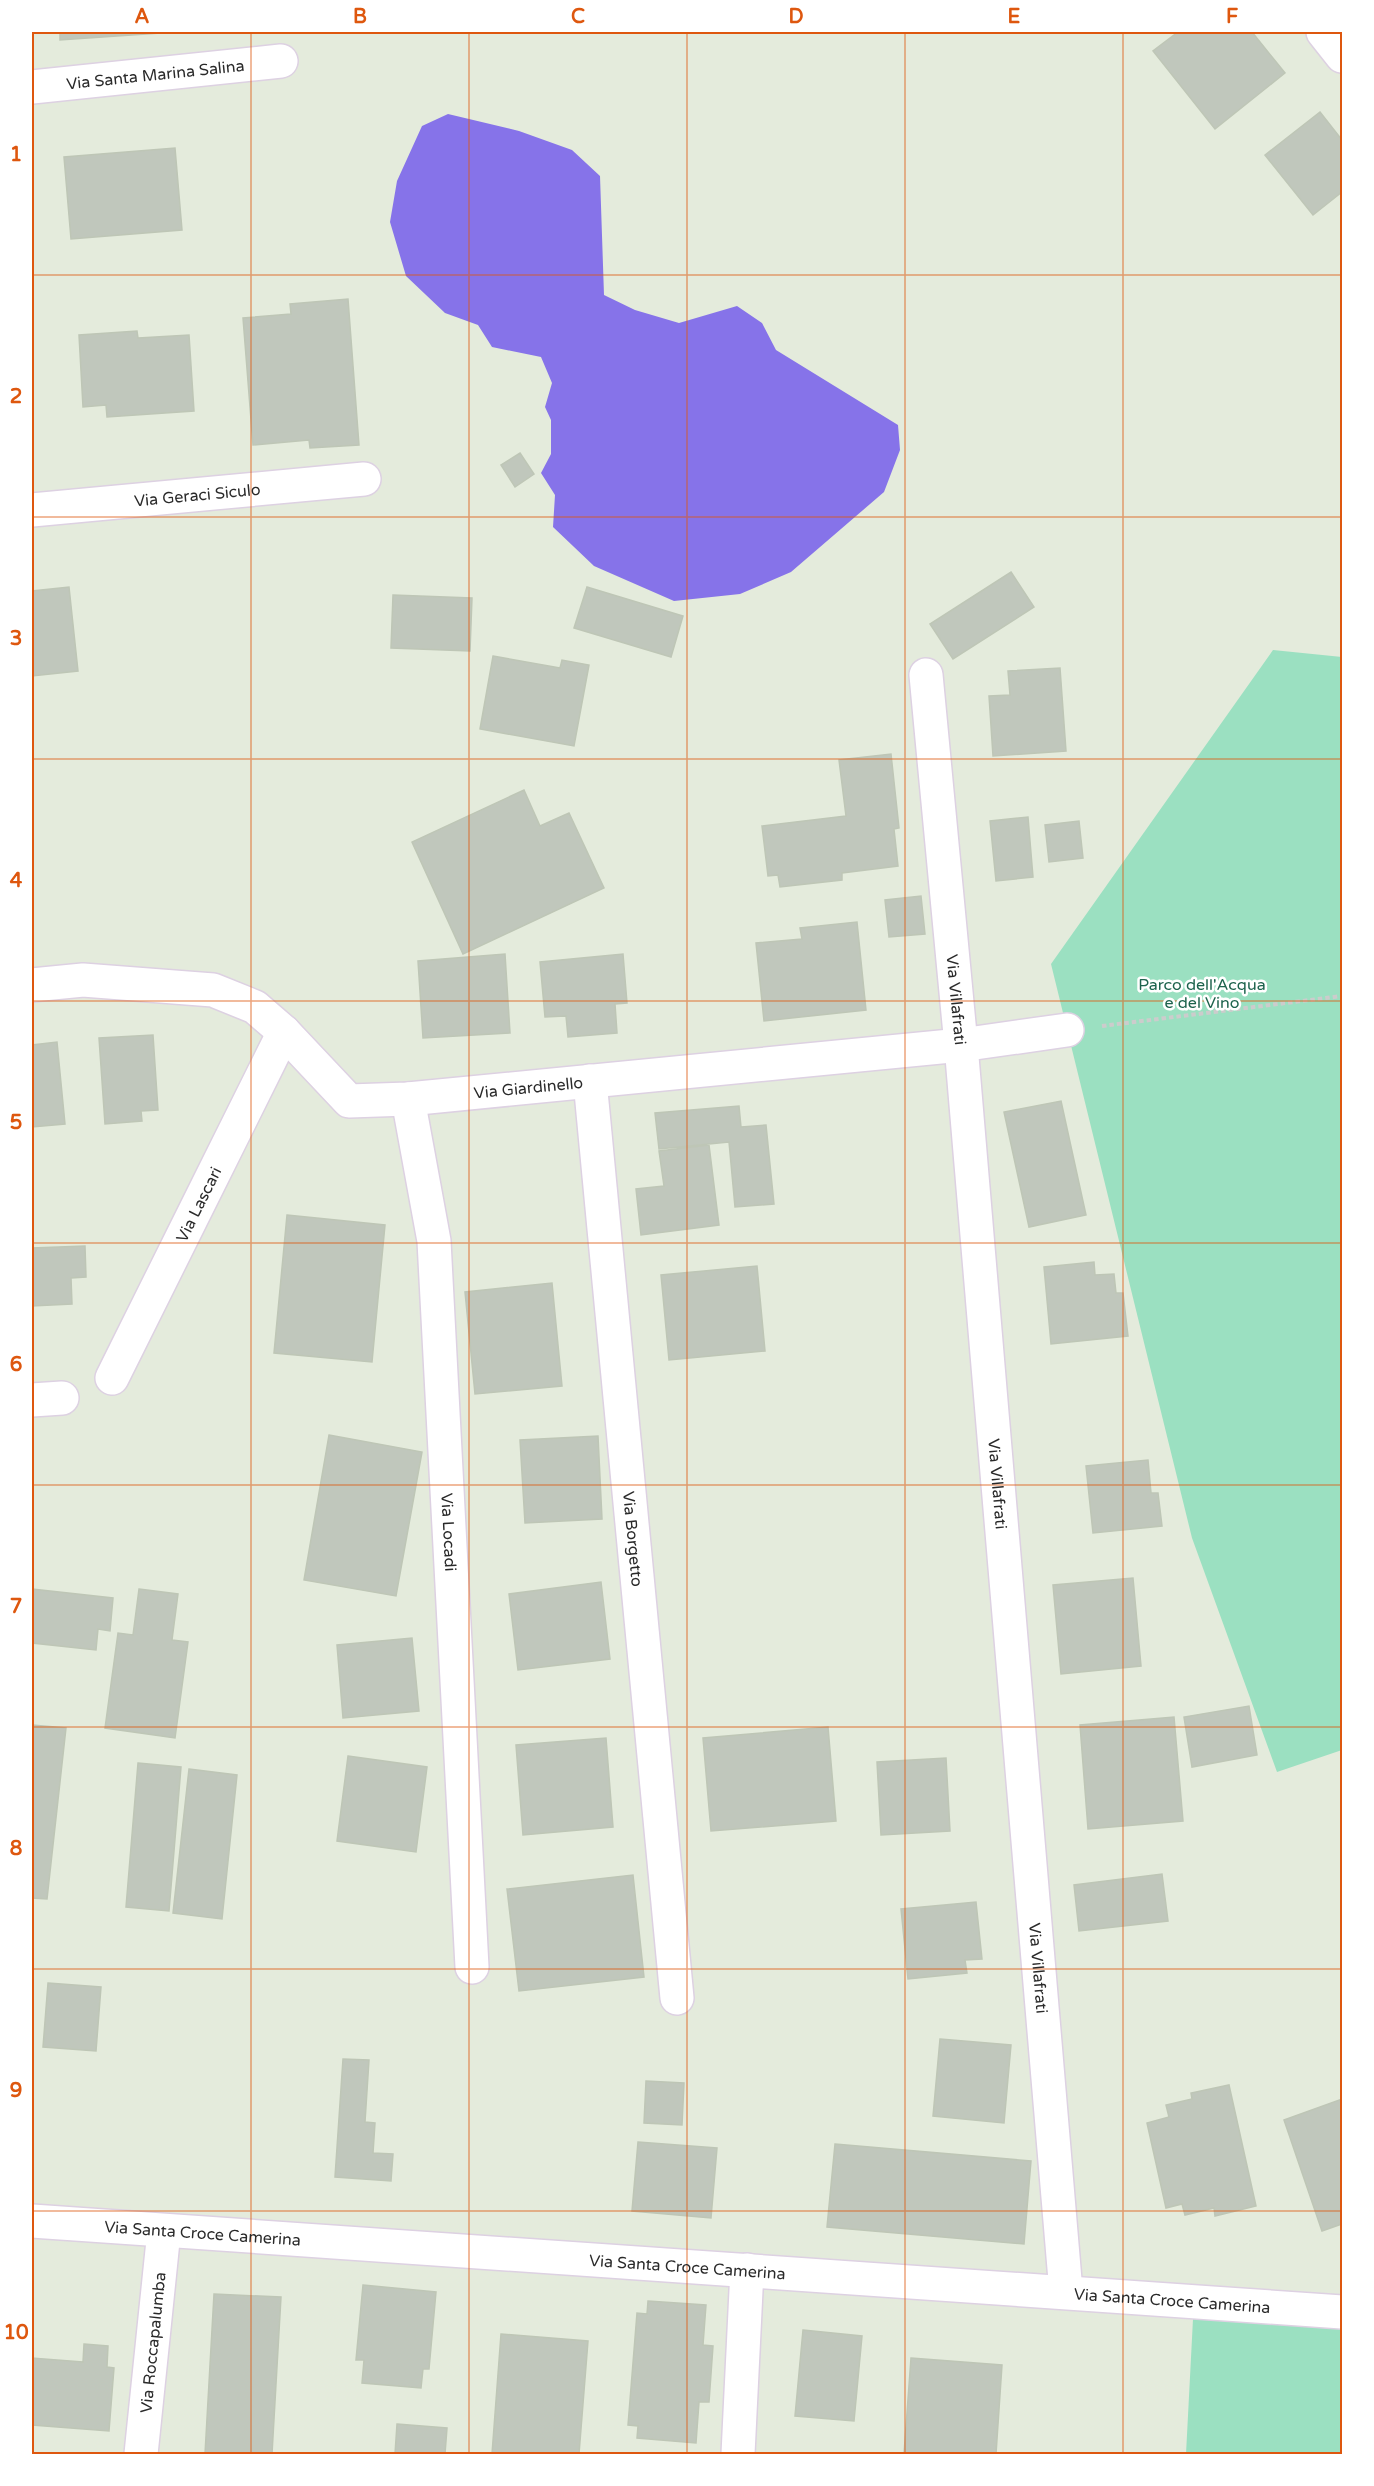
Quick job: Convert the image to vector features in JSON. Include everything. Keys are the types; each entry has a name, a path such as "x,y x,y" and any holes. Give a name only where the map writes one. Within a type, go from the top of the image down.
{"street":[{"path":"1323,32 1342,56"},
{"name":"Via Santa Marina Salina","path":"32,87 281,61"},
{"name":"Via Geraci Siculo","path":"32,510 364,479"},
{"name":"Via Villafrati","path":"926,675 961,1045 1066,2292"},
{"name":"Via Giardinello","path":"32,985 83,980 213,990 255,1007 284,1032 349,1101 408,1099 961,1045 1067,1030"},
{"name":"Via Lascari","path":"112,1378 284,1032"},
{"name":"Via Borgetto","path":"590,1081 677,1998"},
{"name":"Via Locadi","path":"408,1099 434,1240 472,1967"},
{"name":"Via Santa Croce Camerina","path":"32,2221 1342,2312"},
{"name":"Via Roccapalumba","path":"141,2454 164,2231"},
{"path":"738,2454 747,2270"}],"path":[{"path":"1067,1030 1342,996"}],"green space":[{"name":"Parco dell'Acqua e del Vino","path":"1273,650 1342,657 1342,1750 1277,1772 1192,1538 1051,964"},
{"path":"1193,2319 1342,2326 1342,2454 1186,2454"}],"shaded area":[{"path":"448,114 519,131 572,150 600,176 604,295 635,310 679,323 737,306 762,323 776,350 898,425 900,450 884,492 791,572 740,594 674,601 594,566 553,527 555,495 541,473 551,454 551,420 545,407 552,383 541,357 492,347 478,325 445,313 406,276 390,222 397,181 422,126"}],"building":[{"path":"60,32 160,32 160,33 60,40"},
{"path":"1178,32 1252,32 1285,73 1215,129 1153,51"},
{"path":"1320,112 1342,140 1342,192 1313,215 1265,155"},
{"path":"175,148 182,230 71,239 64,157"},
{"path":"348,299 359,445 310,448 309,440 253,445 243,318 291,314 290,304"},
{"path":"137,331 138,338 189,335 194,411 107,417 106,405 83,407 79,335"},
{"path":"520,453 534,474 515,487 501,465"},
{"path":"1011,572 1034,607 953,659 930,624"},
{"path":"69,587 78,671 32,676 32,591"},
{"path":"587,587 683,616 671,657 574,628"},
{"path":"393,595 472,598 470,651 391,648"},
{"path":"493,656 560,668 562,660 589,665 574,746 480,729"},
{"path":"1060,668 1066,751 993,756 989,696 1010,695 1008,671"},
{"path":"891,754 899,828 894,829 898,866 842,873 842,880 780,887 778,875 768,876 762,826 846,816 839,760"},
{"path":"524,790 540,826 569,813 604,888 463,954 412,842"},
{"path":"1028,817 1033,877 996,881 990,821"},
{"path":"1079,821 1083,858 1049,862 1045,825"},
{"path":"921,896 925,934 889,937 885,900"},
{"path":"857,922 866,1010 764,1021 756,943 802,939 800,928"},
{"path":"505,954 510,1033 423,1038 418,961"},
{"path":"623,954 627,1003 615,1004 617,1033 568,1037 566,1016 545,1017 540,962"},
{"path":"153,1035 158,1110 141,1111 142,1121 105,1124 99,1038"},
{"path":"57,1042 65,1124 32,1127 32,1045"},
{"path":"1061,1101 1086,1215 1029,1227 1004,1112"},
{"path":"739,1106 741,1127 766,1125 774,1204 735,1207 729,1142 659,1149 655,1113"},
{"path":"709,1145 719,1225 641,1235 636,1189 664,1186 659,1151"},
{"path":"287,1215 385,1225 372,1362 274,1353"},
{"path":"85,1246 86,1277 71,1278 72,1304 32,1306 32,1248"},
{"path":"1094,1262 1095,1275 1114,1274 1116,1293 1123,1293 1128,1336 1051,1344 1044,1267"},
{"path":"757,1266 765,1351 669,1360 661,1275"},
{"path":"552,1283 562,1386 475,1394 465,1292"},
{"path":"329,1435 422,1452 396,1596 304,1580"},
{"path":"598,1436 602,1519 525,1523 520,1440"},
{"path":"1148,1460 1151,1493 1158,1493 1162,1526 1093,1533 1086,1466"},
{"path":"1133,1578 1141,1666 1061,1674 1053,1585"},
{"path":"601,1582 610,1659 518,1670 509,1594"},
{"path":"32,1589 113,1598 110,1631 98,1629 96,1650 32,1643"},
{"path":"139,1589 178,1594 172,1640 188,1642 175,1738 105,1728 118,1633 133,1635"},
{"path":"412,1638 419,1711 343,1718 337,1645"},
{"path":"1249,1706 1257,1755 1192,1767 1184,1717"},
{"path":"1174,1717 1183,1821 1088,1829 1080,1725"},
{"path":"32,1725 66,1728 47,1899 32,1898"},
{"path":"828,1727 836,1821 711,1831 703,1738"},
{"path":"606,1738 613,1827 523,1835 516,1745"},
{"path":"348,1756 427,1767 416,1852 337,1841"},
{"path":"946,1758 950,1831 881,1835 877,1762"},
{"path":"138,1763 181,1767 169,1911 126,1907"},
{"path":"189,1769 237,1775 222,1919 173,1913"},
{"path":"1162,1874 1168,1921 1079,1931 1074,1885"},
{"path":"633,1875 644,1977 519,1991 507,1889"},
{"path":"976,1902 982,1959 965,1960 967,1973 908,1979 901,1909"},
{"path":"48,1983 101,1987 96,2051 43,2047"},
{"path":"940,2039 1011,2045 1004,2123 933,2116"},
{"path":"343,2059 369,2060 365,2122 375,2123 373,2153 393,2154 391,2181 335,2177"},
{"path":"646,2081 684,2083 682,2125 644,2123"},
{"path":"1229,2085 1256,2206 1215,2216 1214,2208 1185,2215 1182,2204 1166,2208 1147,2123 1169,2117 1166,2105 1192,2099 1191,2093"},
{"path":"1342,2099 1342,2224 1322,2231 1284,2120"},
{"path":"638,2142 717,2148 711,2218 632,2211"},
{"path":"835,2144 1031,2161 1024,2244 827,2227"},
{"path":"363,2285 436,2292 429,2369 423,2369 421,2388 362,2383 364,2360 356,2360"},
{"path":"214,2294 281,2297 272,2454 205,2454"},
{"path":"648,2301 706,2305 703,2345 713,2346 709,2402 699,2402 696,2443 637,2438 638,2426 628,2425 637,2313 647,2314"},
{"path":"803,2330 862,2336 854,2421 795,2416"},
{"path":"501,2334 588,2341 579,2454 492,2454"},
{"path":"84,2344 108,2346 107,2367 114,2368 109,2431 32,2425 32,2358 83,2362"},
{"path":"911,2358 1002,2365 996,2454 904,2454"},
{"path":"397,2424 447,2428 445,2454 395,2454"}]}
